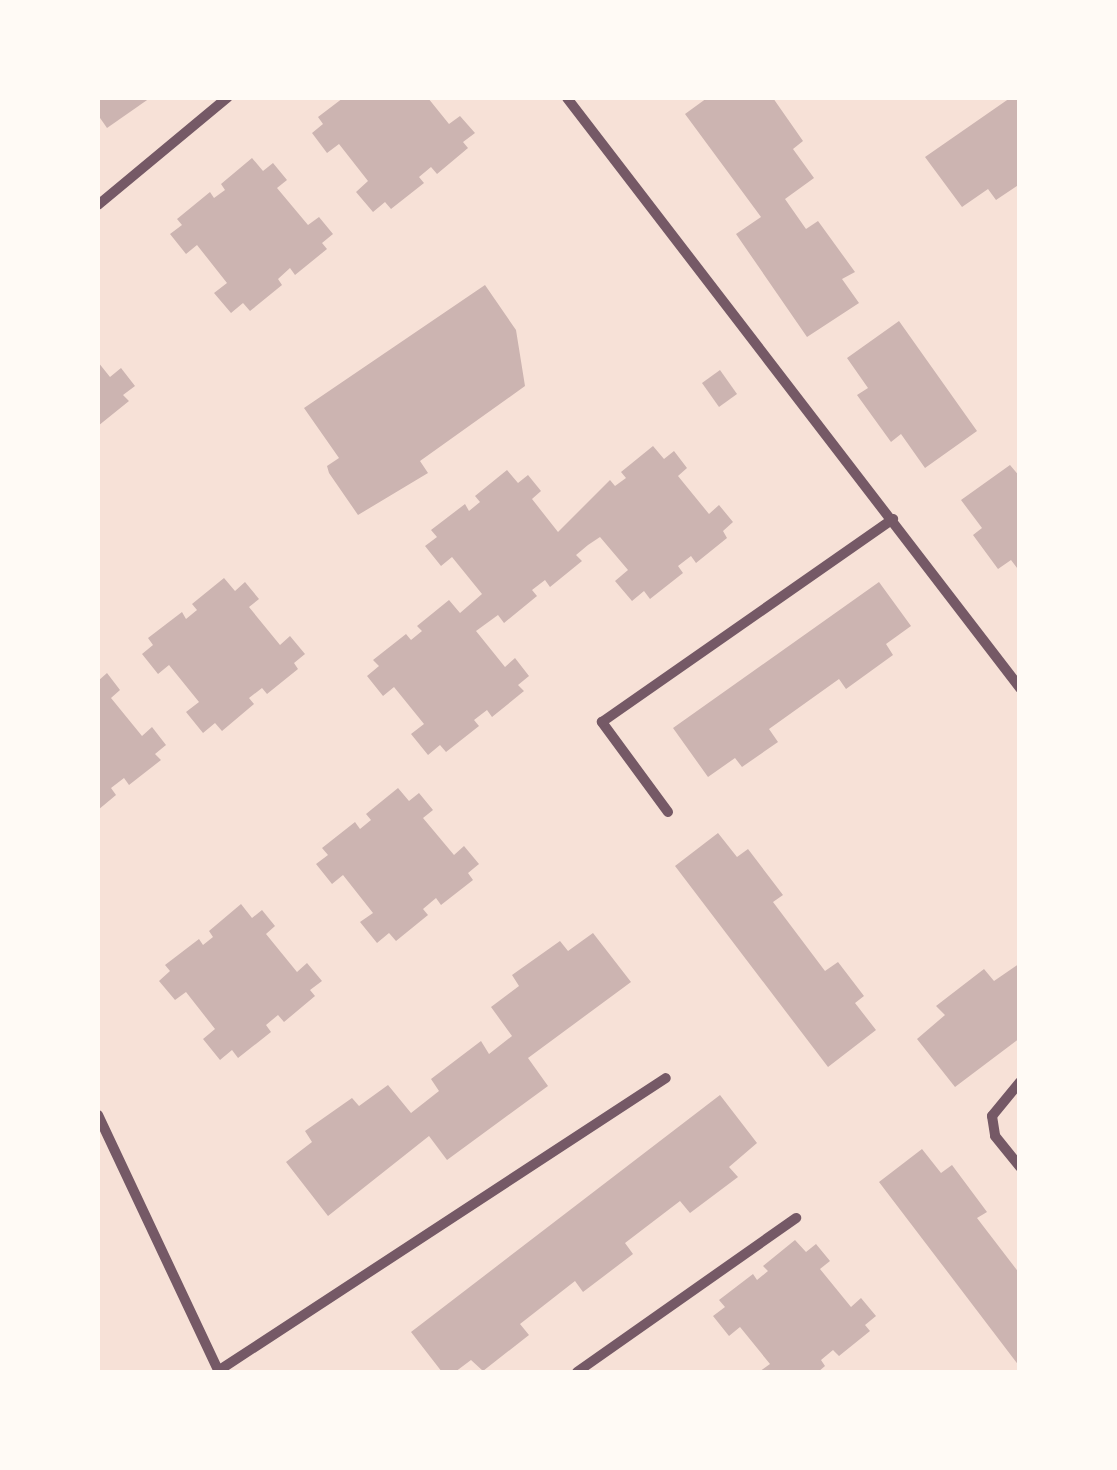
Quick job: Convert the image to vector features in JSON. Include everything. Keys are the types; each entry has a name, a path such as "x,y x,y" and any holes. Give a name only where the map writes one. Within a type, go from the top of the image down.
{"street":[{"path":"98,206 228,98"},
{"path":"568,98 1020,688"},
{"path":"668,812 602,722 893,519"},
{"path":"98,1115 219,1372 666,1078"},
{"path":"1020,1082 992,1116 994,1136 1020,1167"},
{"path":"576,1372 796,1218"}],"building":[{"path":"98,98 150,98 107,128 98,115"},
{"path":"343,98 428,98 449,124 460,116 475,133 463,142 468,148 437,174 431,167 419,177 424,183 391,209 385,202 373,212 356,192 368,181 339,144 327,153 312,133 323,124 318,117"},
{"path":"707,98 773,98 803,141 793,149 814,178 785,199 806,229 818,221 855,272 842,279 859,303 807,337 736,234 761,217 685,114"},
{"path":"1010,98 1020,98 1020,184 996,200 988,189 962,207 925,157"},
{"path":"252,158 263,171 273,163 287,180 277,188 308,225 319,217 333,234 322,243 327,249 295,275 290,268 278,279 282,285 250,311 243,303 231,313 214,293 227,283 197,245 186,254 170,234 182,225 177,219 210,192 214,198 225,190 221,184"},
{"path":"485,285 516,330 525,386 420,461 428,473 358,515 329,473 327,466 339,458 304,408"},
{"path":"899,321 977,431 925,468 901,434 891,442 857,395 868,388 847,358"},
{"path":"98,362 110,377 121,368 135,386 123,395 129,401 98,426"},
{"path":"720,370 737,394 719,407 702,383"},
{"path":"653,446 664,459 674,451 687,468 678,476 709,514 719,505 733,522 723,531 727,538 696,563 691,556 678,566 683,573 650,599 644,591 632,601 615,581 628,570 600,537 588,545 576,555 582,561 550,587 545,580 532,590 537,596 504,623 498,615 476,631 505,667 515,658 529,676 518,685 524,691 492,717 487,710 474,720 479,726 446,752 440,745 428,755 411,734 424,724 394,687 383,696 367,676 379,666 373,660 406,634 411,640 422,631 417,626 449,600 460,613 482,594 452,557 441,566 425,546 437,537 431,530 465,504 469,511 480,502 475,496 507,470 518,483 528,475 541,491 532,499 558,532 610,480 615,486 626,478 621,472"},
{"path":"1010,465 1020,477 1020,572 1011,560 998,569 973,535 982,528 961,500"},
{"path":"224,578 235,591 245,582 259,599 249,607 280,645 290,636 305,654 294,663 298,669 267,694 262,688 249,698 254,704 222,731 215,723 203,733 186,712 199,702 169,665 158,674 142,654 153,645 148,638 182,612 186,619 197,610 192,604"},
{"path":"879,582 911,626 886,644 893,655 846,689 839,679 769,729 778,742 742,767 735,758 708,777 673,728"},
{"path":"107,673 120,690 111,698 142,736 152,727 166,745 155,754 161,760 129,785 124,778 111,788 116,795 98,810 98,681"},
{"path":"398,788 409,801 419,793 433,810 423,818 454,855 464,846 479,864 468,873 473,880 441,905 436,898 423,909 428,915 396,941 389,933 377,943 360,922 373,913 343,875 332,884 316,864 328,855 322,848 355,822 360,829 371,820 366,814"},
{"path":"718,833 737,857 748,849 783,895 773,902 825,971 838,962 864,996 855,1003 876,1030 828,1067 675,866"},
{"path":"241,904 252,918 262,910 275,926 266,934 297,972 307,963 322,981 310,990 315,996 284,1022 278,1015 266,1025 271,1032 238,1058 232,1050 220,1060 203,1039 215,1029 186,992 175,1000 159,981 170,971 165,965 199,939 203,945 213,937 209,931"},
{"path":"593,933 631,982 528,1058 548,1086 447,1160 429,1136 328,1216 286,1162 312,1142 305,1131 352,1098 359,1106 388,1085 411,1113 439,1091 431,1079 481,1041 489,1054 512,1036 491,1007 519,986 512,975 560,941 568,951"},
{"path":"1020,963 1020,1038 955,1087 917,1039 945,1015 936,1006 984,969 994,981"},
{"path":"720,1095 757,1143 729,1167 738,1177 690,1213 680,1201 625,1243 633,1254 583,1292 575,1281 520,1324 529,1335 483,1371 471,1360 455,1372 442,1372 411,1332"},
{"path":"922,1149 941,1173 952,1165 987,1212 977,1218 1020,1274 1020,1367 879,1182"},
{"path":"795,1240 806,1252 816,1244 830,1261 820,1269 851,1307 861,1298 876,1316 865,1325 870,1331 839,1356 833,1350 821,1360 825,1366 818,1372 759,1372 770,1364 740,1327 729,1336 713,1316 725,1307 719,1300 753,1274 757,1280 768,1271 763,1266"}]}
